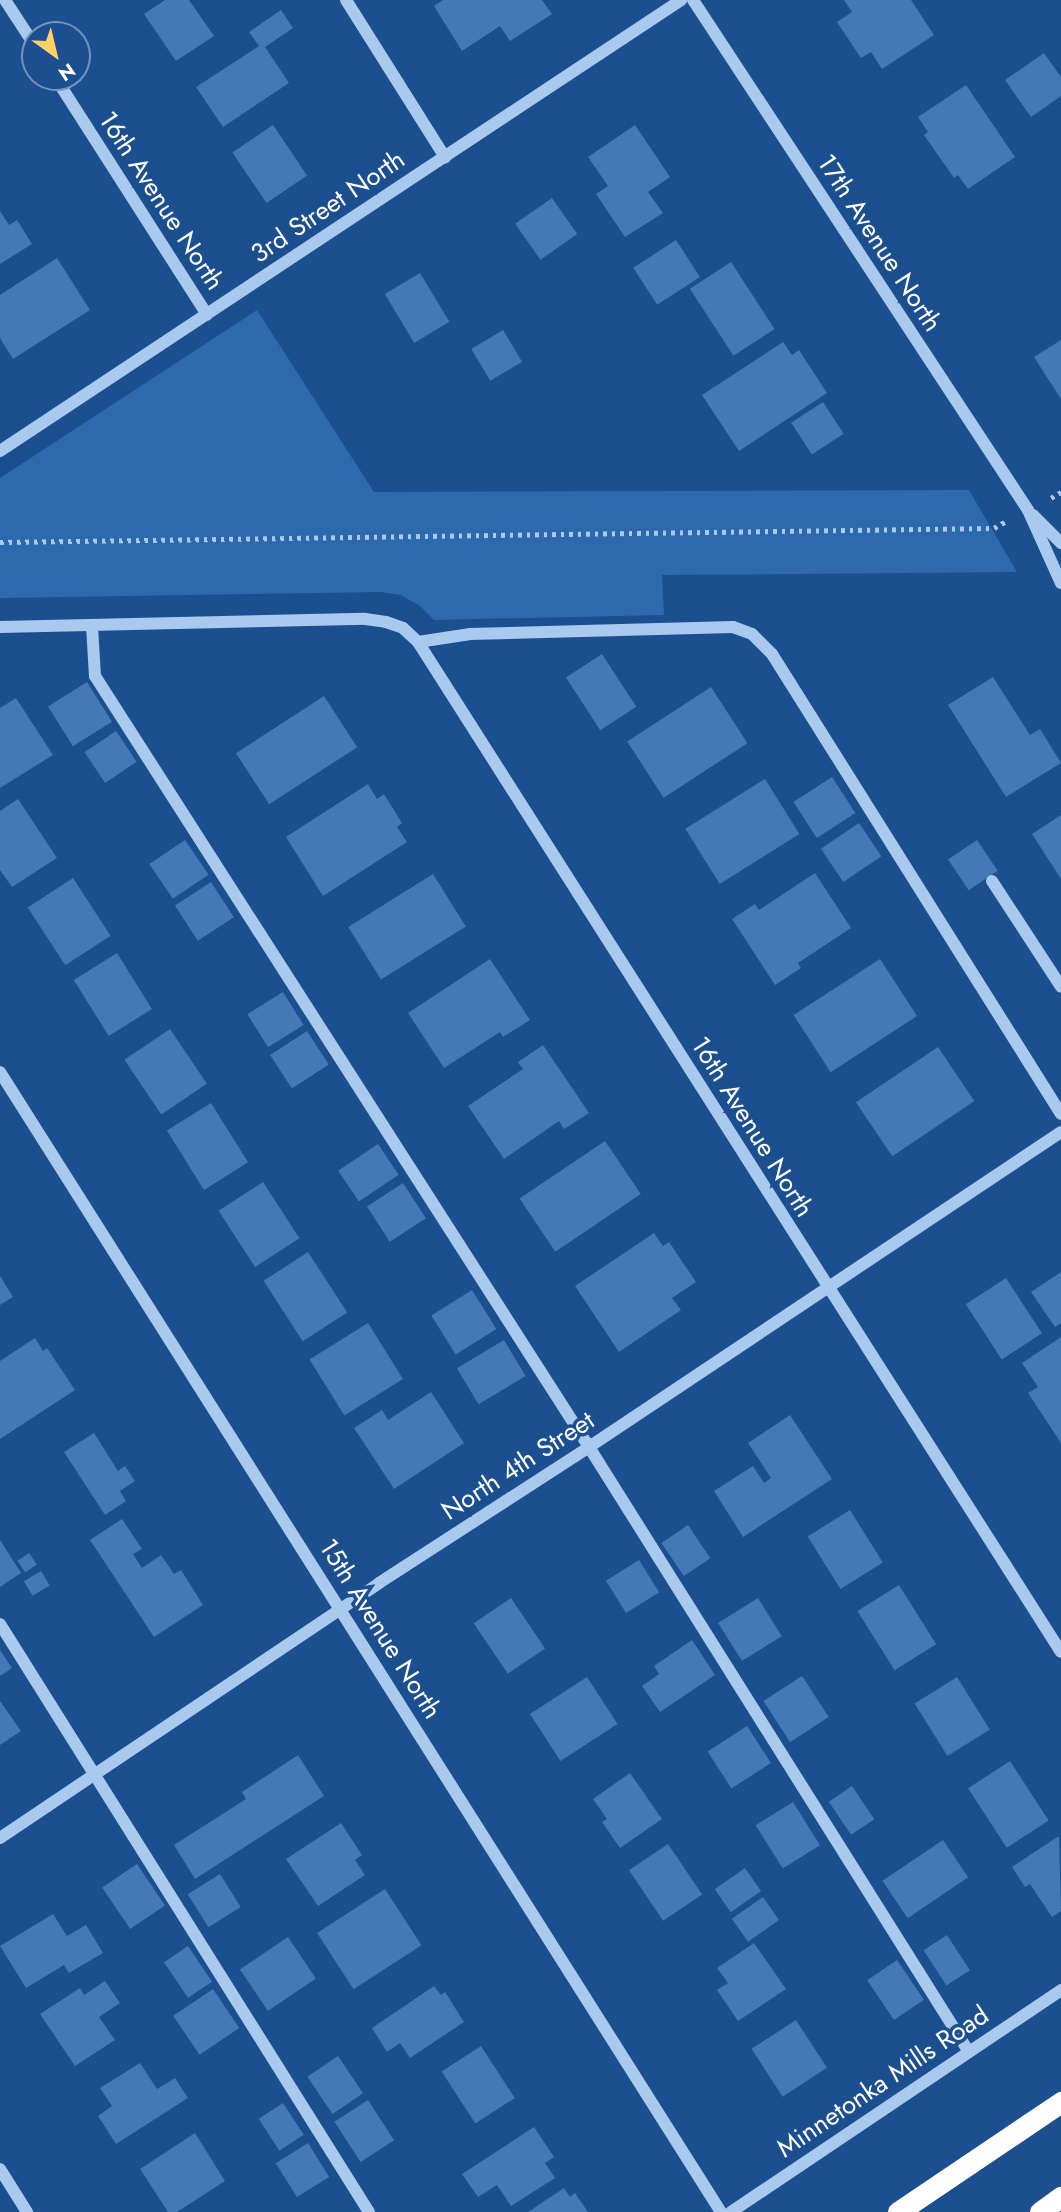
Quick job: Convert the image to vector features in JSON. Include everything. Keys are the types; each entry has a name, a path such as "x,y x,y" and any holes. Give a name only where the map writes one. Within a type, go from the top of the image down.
{"highway":[{"path":"898,2212 1061,2102"},
{"path":"1040,2212 1061,2197"}],"street":[{"path":"5,0 21,25"},
{"path":"346,0 445,157"},
{"name":"3rd Street North","path":"0,451 681,0"},
{"name":"17th Avenue North","path":"693,0 1028,510 1061,583"},
{"name":"16th Avenue North","path":"64,91 207,315"},
{"name":"17th Avenue North","path":"1028,510 1061,543"},
{"name":"16th Avenue North","path":"92,626 365,619 402,628 418,642 1061,1652"},
{"path":"0,627 92,626 95,676 589,1447 970,2052"},
{"path":"418,642 470,634 733,627 752,634 772,654 1061,1115"},
{"path":"992,881 1061,987"},
{"name":"15th Avenue North","path":"0,1072 721,2212"},
{"name":"North 4th Street","path":"0,1838 340,1609 589,1447 1061,1132"},
{"path":"0,1624 369,2212"},
{"name":"Minnetonka Mills Road","path":"731,2212 1061,1990"},
{"path":"0,2169 27,2212"}],"path":[{"path":"0,542 993,527"}],"shaded area":[{"path":"257,310 374,492 969,490 1017,572 662,575 664,615 434,620 420,606 401,595 380,592 0,598 0,478"}],"building":[{"path":"165,0 189,0 214,36 176,61 144,14"},
{"path":"443,0 542,0 552,14 510,41 500,26 462,51 434,6"},
{"path":"844,0 911,0 934,35 882,69 871,52 861,58 837,22 852,12"},
{"path":"281,10 293,28 265,47 289,83 223,127 196,87 259,46 249,32"},
{"path":"1044,53 1061,77 1061,96 1031,117 1005,80"},
{"path":"966,85 1015,157 968,189 958,175 954,178 924,135 928,132 918,117"},
{"path":"273,125 307,176 266,203 232,152"},
{"path":"635,125 670,177 648,192 663,213 625,237 596,194 608,186 588,157"},
{"path":"552,198 577,234 540,260 515,224"},
{"path":"0,211 9,225 17,220 32,244 0,264"},
{"path":"676,240 700,277 657,305 633,268"},
{"path":"57,258 90,310 13,359 0,338 0,295"},
{"path":"731,262 775,329 733,356 690,289"},
{"path":"420,273 449,322 414,343 385,294"},
{"path":"503,330 522,362 490,381 471,349"},
{"path":"1061,340 1061,399 1034,357"},
{"path":"783,342 792,355 799,350 827,393 739,451 702,395"},
{"path":"823,402 844,434 812,455 791,423"},
{"path":"602,654 636,707 600,730 566,677"},
{"path":"993,677 1030,735 1040,729 1061,763 1006,797 948,705"},
{"path":"87,682 112,722 73,746 48,706"},
{"path":"711,687 747,743 664,798 627,741"},
{"path":"324,696 357,747 269,804 236,753"},
{"path":"16,698 53,755 0,788 0,708"},
{"path":"116,731 137,762 105,783 84,752"},
{"path":"832,777 855,813 817,838 793,802"},
{"path":"765,779 799,834 720,884 685,829"},
{"path":"368,784 377,799 384,794 402,823 397,827 407,842 323,896 286,837"},
{"path":"18,799 57,858 12,887 0,870 0,811"},
{"path":"1061,815 1061,879 1032,834"},
{"path":"859,823 881,856 843,882 821,849"},
{"path":"185,840 208,875 173,899 149,864"},
{"path":"977,840 998,871 969,890 948,860"},
{"path":"815,873 851,928 798,963 801,968 775,985 732,919 755,904 759,910"},
{"path":"433,874 466,927 381,980 348,927"},
{"path":"73,878 111,936 65,965 28,907"},
{"path":"211,882 234,917 198,941 175,905"},
{"path":"117,953 152,1009 109,1036 74,980"},
{"path":"490,959 530,1020 503,1037 500,1032 444,1068 408,1013"},
{"path":"880,959 917,1016 831,1072 794,1015"},
{"path":"283,992 304,1025 268,1047 247,1014"},
{"path":"170,1029 207,1084 161,1114 124,1060"},
{"path":"307,1031 329,1065 292,1089 270,1055"},
{"path":"543,1045 589,1113 564,1129 559,1121 504,1159 468,1106 523,1069 518,1062"},
{"path":"938,1047 974,1101 892,1156 856,1102"},
{"path":"211,1103 248,1162 204,1190 167,1131"},
{"path":"605,1141 641,1194 555,1252 520,1199"},
{"path":"378,1144 399,1175 359,1202 338,1171"},
{"path":"263,1182 299,1238 255,1267 219,1211"},
{"path":"403,1183 426,1218 390,1242 367,1206"},
{"path":"654,1233 663,1246 669,1242 696,1282 672,1298 681,1310 619,1352 575,1286"},
{"path":"308,1252 347,1312 303,1341 264,1281"},
{"path":"1061,1272 1061,1323 1055,1327 1031,1292"},
{"path":"0,1276 13,1297 0,1305"},
{"path":"1006,1278 1042,1333 1002,1359 966,1304"},
{"path":"472,1290 496,1329 456,1354 431,1315"},
{"path":"368,1323 403,1379 344,1416 309,1360"},
{"path":"1061,1337 1061,1443 1028,1393 1038,1387 1022,1363"},
{"path":"35,1338 43,1351 47,1348 75,1390 0,1439 0,1361"},
{"path":"504,1340 526,1376 478,1404 457,1368"},
{"path":"431,1392 464,1443 394,1489 354,1428 382,1410 388,1420"},
{"path":"790,1415 832,1479 743,1537 714,1491 753,1466 764,1483 771,1478 748,1443"},
{"path":"94,1433 118,1471 125,1466 135,1481 120,1491 126,1501 105,1515 64,1452"},
{"path":"850,1510 883,1563 840,1589 808,1536"},
{"path":"122,1519 142,1549 133,1554 142,1568 161,1555 174,1574 181,1570 203,1605 154,1637 90,1540"},
{"path":"688,1525 710,1558 684,1576 661,1543"},
{"path":"0,1540 21,1573 0,1587"},
{"path":"29,1553 37,1565 25,1572 17,1561"},
{"path":"639,1560 659,1592 626,1613 606,1581"},
{"path":"41,1571 50,1586 33,1596 24,1581"},
{"path":"899,1585 936,1644 895,1670 857,1611"},
{"path":"511,1598 545,1649 508,1674 474,1623"},
{"path":"758,1598 782,1636 742,1661 718,1623"},
{"path":"692,1640 715,1675 660,1712 642,1686 659,1674 654,1666"},
{"path":"0,1650 12,1668 0,1676"},
{"path":"802,1676 829,1717 790,1742 763,1701"},
{"path":"587,1677 617,1724 560,1761 530,1714"},
{"path":"957,1677 990,1730 947,1756 915,1703"},
{"path":"0,1701 21,1731 0,1745"},
{"path":"747,1726 771,1763 732,1788 708,1752"},
{"path":"298,1755 324,1796 195,1879 174,1845 246,1799 242,1792"},
{"path":"1010,1761 1049,1821 1007,1848 968,1788"},
{"path":"630,1773 662,1819 620,1848 602,1822 607,1819 593,1799"},
{"path":"852,1786 874,1819 851,1835 829,1802"},
{"path":"793,1802 820,1845 783,1869 756,1825"},
{"path":"341,1823 362,1855 355,1860 365,1875 318,1906 286,1859"},
{"path":"1059,1836 1061,1911 1052,1917 1030,1884 1025,1887 1012,1867"},
{"path":"943,1840 968,1877 908,1918 882,1881"},
{"path":"668,1844 702,1895 663,1921 629,1870"},
{"path":"137,1864 165,1905 130,1929 102,1887"},
{"path":"745,1868 761,1891 731,1912 715,1889"},
{"path":"220,1874 241,1907 208,1927 188,1894"},
{"path":"385,1889 421,1945 354,1989 317,1933"},
{"path":"763,1897 779,1920 748,1942 732,1919"},
{"path":"53,1914 67,1936 86,1925 103,1953 69,1973 64,1965 26,1988 0,1946"},
{"path":"947,1935 970,1970 946,1985 924,1950"},
{"path":"288,1937 316,1978 268,2011 240,1969"},
{"path":"754,1943 786,1989 738,2021 717,1990 728,1983 717,1968"},
{"path":"188,1946 212,1982 188,1998 164,1962"},
{"path":"897,1960 924,2000 894,2020 867,1980"},
{"path":"105,1981 120,2003 99,2017 115,2040 75,2066 40,2014 80,1988 84,1995"},
{"path":"434,1986 441,1995 445,1992 464,2022 410,2058 400,2043 387,2052 372,2028"},
{"path":"213,1989 239,2028 199,2055 173,2016"},
{"path":"796,2020 827,2068 783,2097 752,2049"},
{"path":"481,2046 515,2098 475,2124 442,2072"},
{"path":"338,2056 363,2093 332,2114 307,2077"},
{"path":"140,2063 157,2089 175,2078 188,2098 116,2144 98,2116 112,2106 100,2088"},
{"path":"368,2100 394,2140 361,2162 334,2122"},
{"path":"283,2103 304,2135 279,2151 259,2119"},
{"path":"534,2127 554,2157 545,2163 555,2178 511,2206 497,2185 478,2197 462,2174"},
{"path":"195,2133 225,2181 177,2212 168,2212 140,2169"},
{"path":"308,2143 329,2177 297,2197 276,2163"},
{"path":"564,2188 570,2197 575,2193 588,2212 528,2212"}]}
